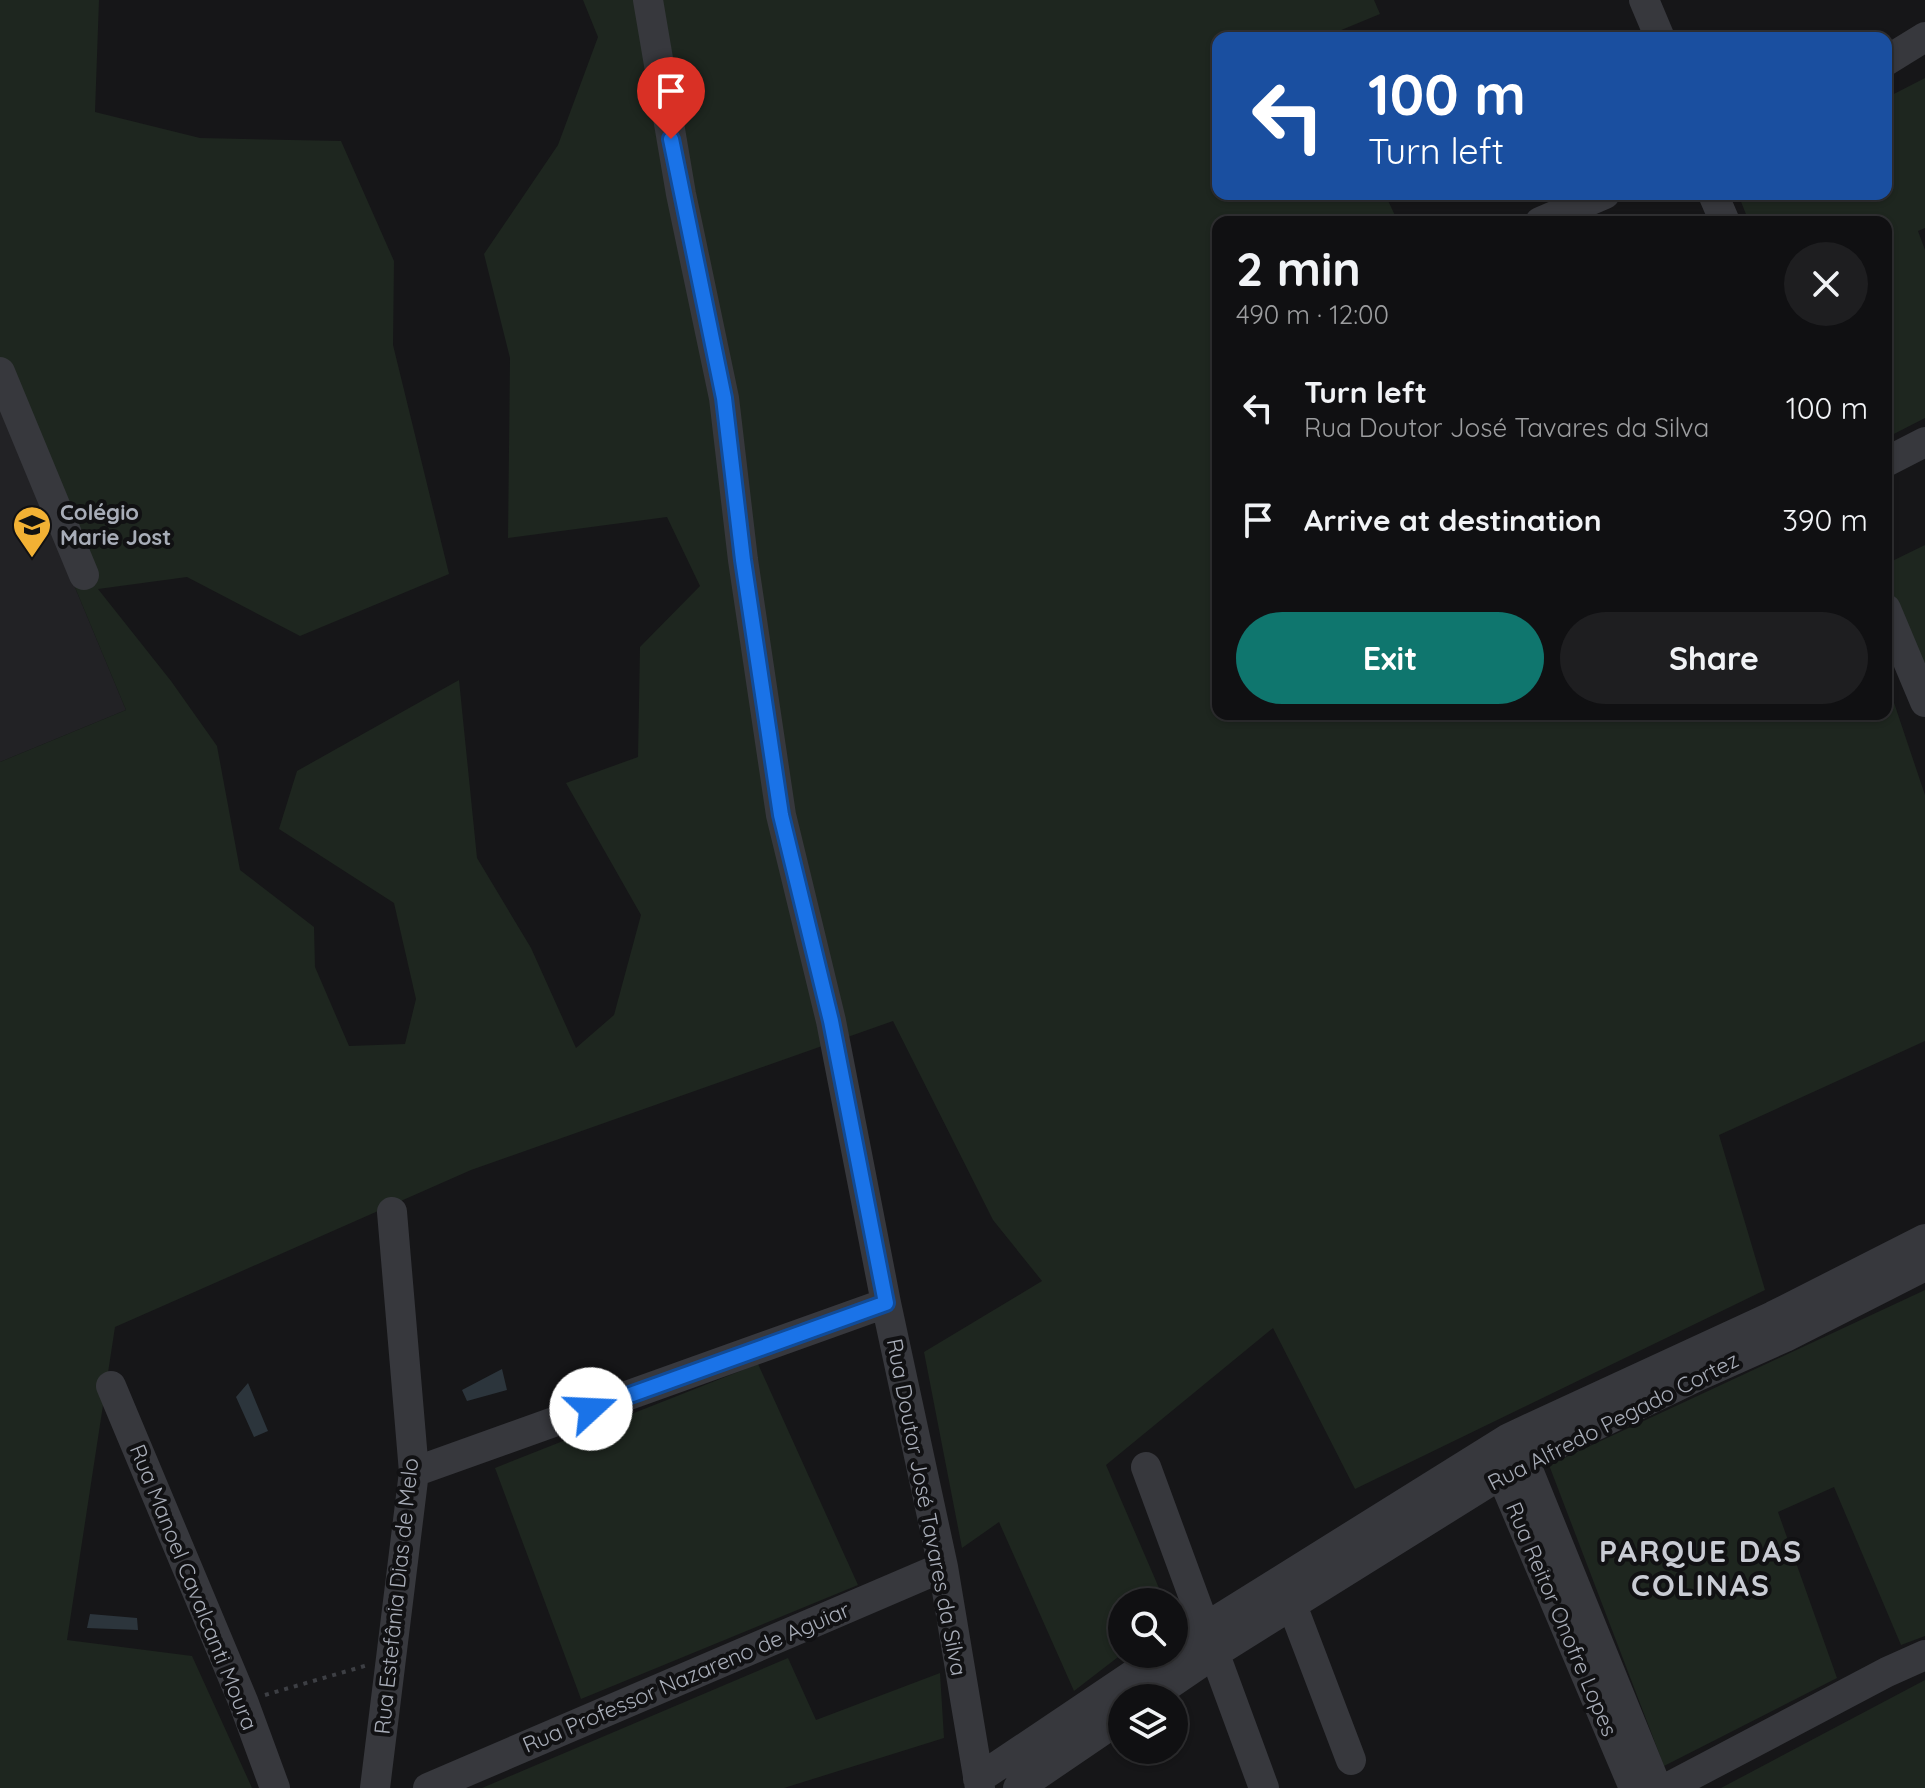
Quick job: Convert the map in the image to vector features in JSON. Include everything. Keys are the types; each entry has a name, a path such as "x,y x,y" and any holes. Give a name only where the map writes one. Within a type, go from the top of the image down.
{"street":[{"name":"Rua Doutor José Tavares da Silva","path":"648,0 681,194 724,398 743,560 781,815 831,1021 886,1303 943,1567 979,1784"},
{"path":"1644,0 1657,32"},
{"path":"1892,57 1925,37"},
{"path":"1554,216 1591,200"},
{"path":"0,372 84,575"},
{"path":"1892,459 1925,442"},
{"path":"1892,623 1925,702"},
{"name":"Rua Estefânia Dias de Melo","path":"375,1788 414,1472 392,1212"},
{"name":"Rua Alfredo Pegado Cortez","path":"1164,1684 1210,1640 1505,1456 1700,1375 1925,1239"},
{"name":"Rua Alfredo Pegado Cortez","path":"1779,1327 1925,1266"},
{"path":"414,1472 886,1303"},
{"name":"Rua Manoel Cavalcanti Moura","path":"111,1386 243,1701 275,1788"},
{"name":"Rua Alfredo Pegado Cortez","path":"1188,1644 1296,1614 1505,1456"},
{"name":"Rua Reitor Onofre Lopes","path":"1505,1456 1634,1788"},
{"name":"Rua Reitor Onofre Lopes","path":"1505,1456 1657,1788"},
{"path":"1146,1467 1264,1788"},
{"name":"Rua Professor Nazareno de Aguiar","path":"428,1788 943,1567"},
{"path":"1296,1614 1351,1760"},
{"path":"1667,1788 1925,1655"},
{"path":"979,1784 1144,1668"},
{"path":"1018,1788 1108,1727"}],"path":[{"path":"243,1701 391,1659"}],"shaded area":[{"path":"0,0 99,0 95,112 200,138 341,141 394,261 393,345 449,574 300,636 187,577 98,589 171,681 217,746 240,870 314,927 315,967 349,1046 405,1044 416,999 394,903 279,829 297,771 459,680 477,858 531,948 576,1048 614,1015 641,915 566,783 638,757 640,647 700,586 667,517 508,538 510,358 484,254 558,145 598,37 583,0 1374,0 1380,14 1336,32 1212,32 1212,200 1388,200 1395,216 1212,216 1212,720 1892,720 1892,697 1925,795 1925,1041 1719,1135 1765,1290 1355,1489 1273,1328 1106,1465 1159,1588 1108,1588 1108,1665 1074,1691 999,1522 962,1548 924,1352 1042,1281 993,1220 893,1021 471,1170 115,1327 67,1640 192,1656 252,1788 0,1788 0,762 126,710 0,407"},
{"path":"1925,78 1925,228 1918,231 1925,250 1925,418 1892,435 1892,216 1747,216 1740,200 1892,200 1892,95"},
{"name":"Colégio Marie Jost","path":"0,407 126,710 0,762"},
{"path":"1925,545 1925,664 1892,596 1892,561"},
{"path":"1925,1290 1925,1636 1901,1645 1834,1487 1778,1512 1837,1678 1664,1766 1549,1465"},
{"path":"758,1364 858,1585 581,1699 495,1468"},
{"path":"502,1369 507,1390 467,1401 462,1390"},
{"path":"248,1383 268,1431 254,1437 236,1397"},
{"path":"90,1614 137,1618 138,1630 87,1628"},
{"path":"788,1658 816,1720 940,1673 944,1738 784,1788 482,1788"},
{"path":"1925,1680 1925,1788 1721,1788"}],"place":[{"name":"Colégio Marie Jost","path":"32,559"}],"district":[{"name":"PARQUE DAS COLINAS","path":"1701,1568"}],"route":[{"path":"591,1409 886,1303 831,1021 781,815 743,560 724,398 671,139"}]}
